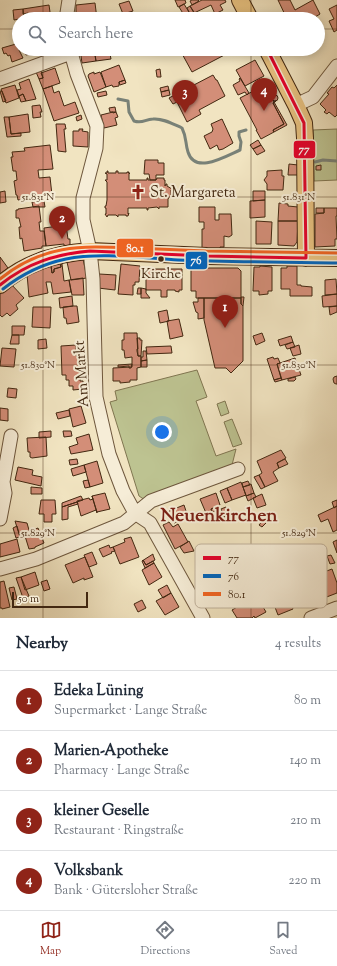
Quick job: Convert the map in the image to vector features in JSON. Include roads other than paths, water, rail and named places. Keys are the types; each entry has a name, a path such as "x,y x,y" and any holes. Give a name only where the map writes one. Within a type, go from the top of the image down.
{"main road":[{"path":"240,0 246,12"},
{"path":"270,56 304,123 306,258"},
{"path":"0,285 20,269 38,261 62,254 90,251 207,256 337,258"}],"street":[{"path":"67,12 69,0"},
{"path":"0,78 58,56"},
{"name":"Am Markt","path":"72,56 77,74 97,126 96,148 83,198 83,220 90,251 93,279 96,397 109,454 122,490 135,513 150,523 195,604"},
{"path":"296,105 313,97 337,66"},
{"path":"0,519 5,493 3,482 11,436"},
{"path":"0,569 36,560 124,524 135,513 151,501 238,468"},
{"name":"Am Markt","path":"197,608 203,618"},
{"path":"311,618 337,608"}],"waterway":[{"path":"118,99 128,101 129,112 134,121 140,122 150,119 160,119 182,128 185,135 188,152 192,159 197,162 211,162 240,150 241,142 239,132 246,130"},
{"path":"315,162 323,160 337,161"}],"place":[{"name":"Volksbank","path":"264,111"},
{"name":"kleiner Geselle","path":"185,113"},
{"name":"St. Margareta","path":"138,192"},
{"name":"Marien-Apotheke","path":"62,239"},
{"name":"Kirche","path":"161,259"},
{"name":"Edeka Lüning","path":"225,328"}],"district":[{"name":"Neuenkirchen","path":"219,514"}]}
